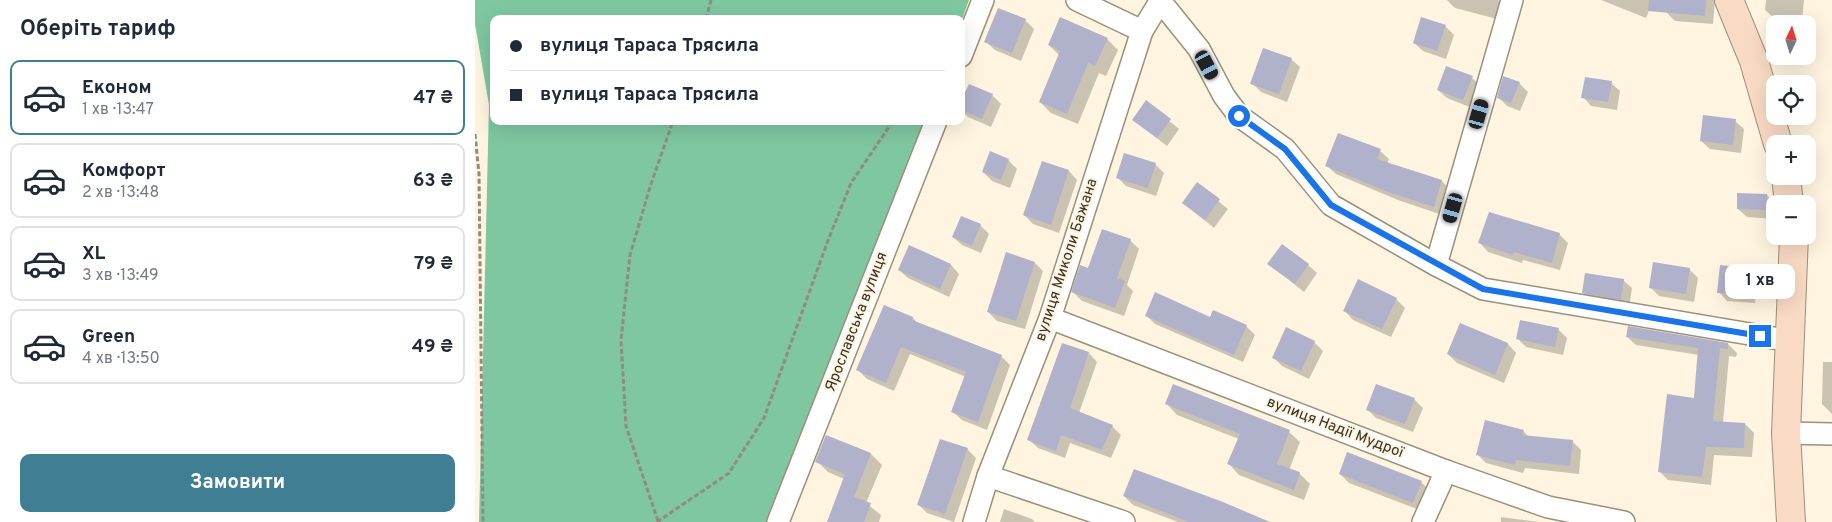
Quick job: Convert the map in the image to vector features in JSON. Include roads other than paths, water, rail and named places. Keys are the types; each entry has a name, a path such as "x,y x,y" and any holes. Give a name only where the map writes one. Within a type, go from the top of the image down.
{"main road":[{"path":"1729,0 1754,61 1775,135"},
{"path":"1791,522 1786,433 1791,342 1793,245"}],"street":[{"path":"965,46 983,0"},
{"path":"1077,0 1142,31"},
{"path":"1436,265 1512,0"},
{"path":"1161,1 1199,50 1224,96 1239,116 1285,149 1331,205 1436,265 1483,289 1791,342"},
{"name":"вулиця Миколи Бажана","path":"974,522 988,476 1050,318 1142,31 1161,1"},
{"name":"Ярославська вулиця","path":"778,522 933,125"},
{"name":"вулиця Надії Мудрої","path":"1050,318 1446,471 1548,507 1624,522"},
{"path":"1786,433 1832,434"},
{"path":"1423,522 1446,471"},
{"path":"988,476 1124,522"}]}
